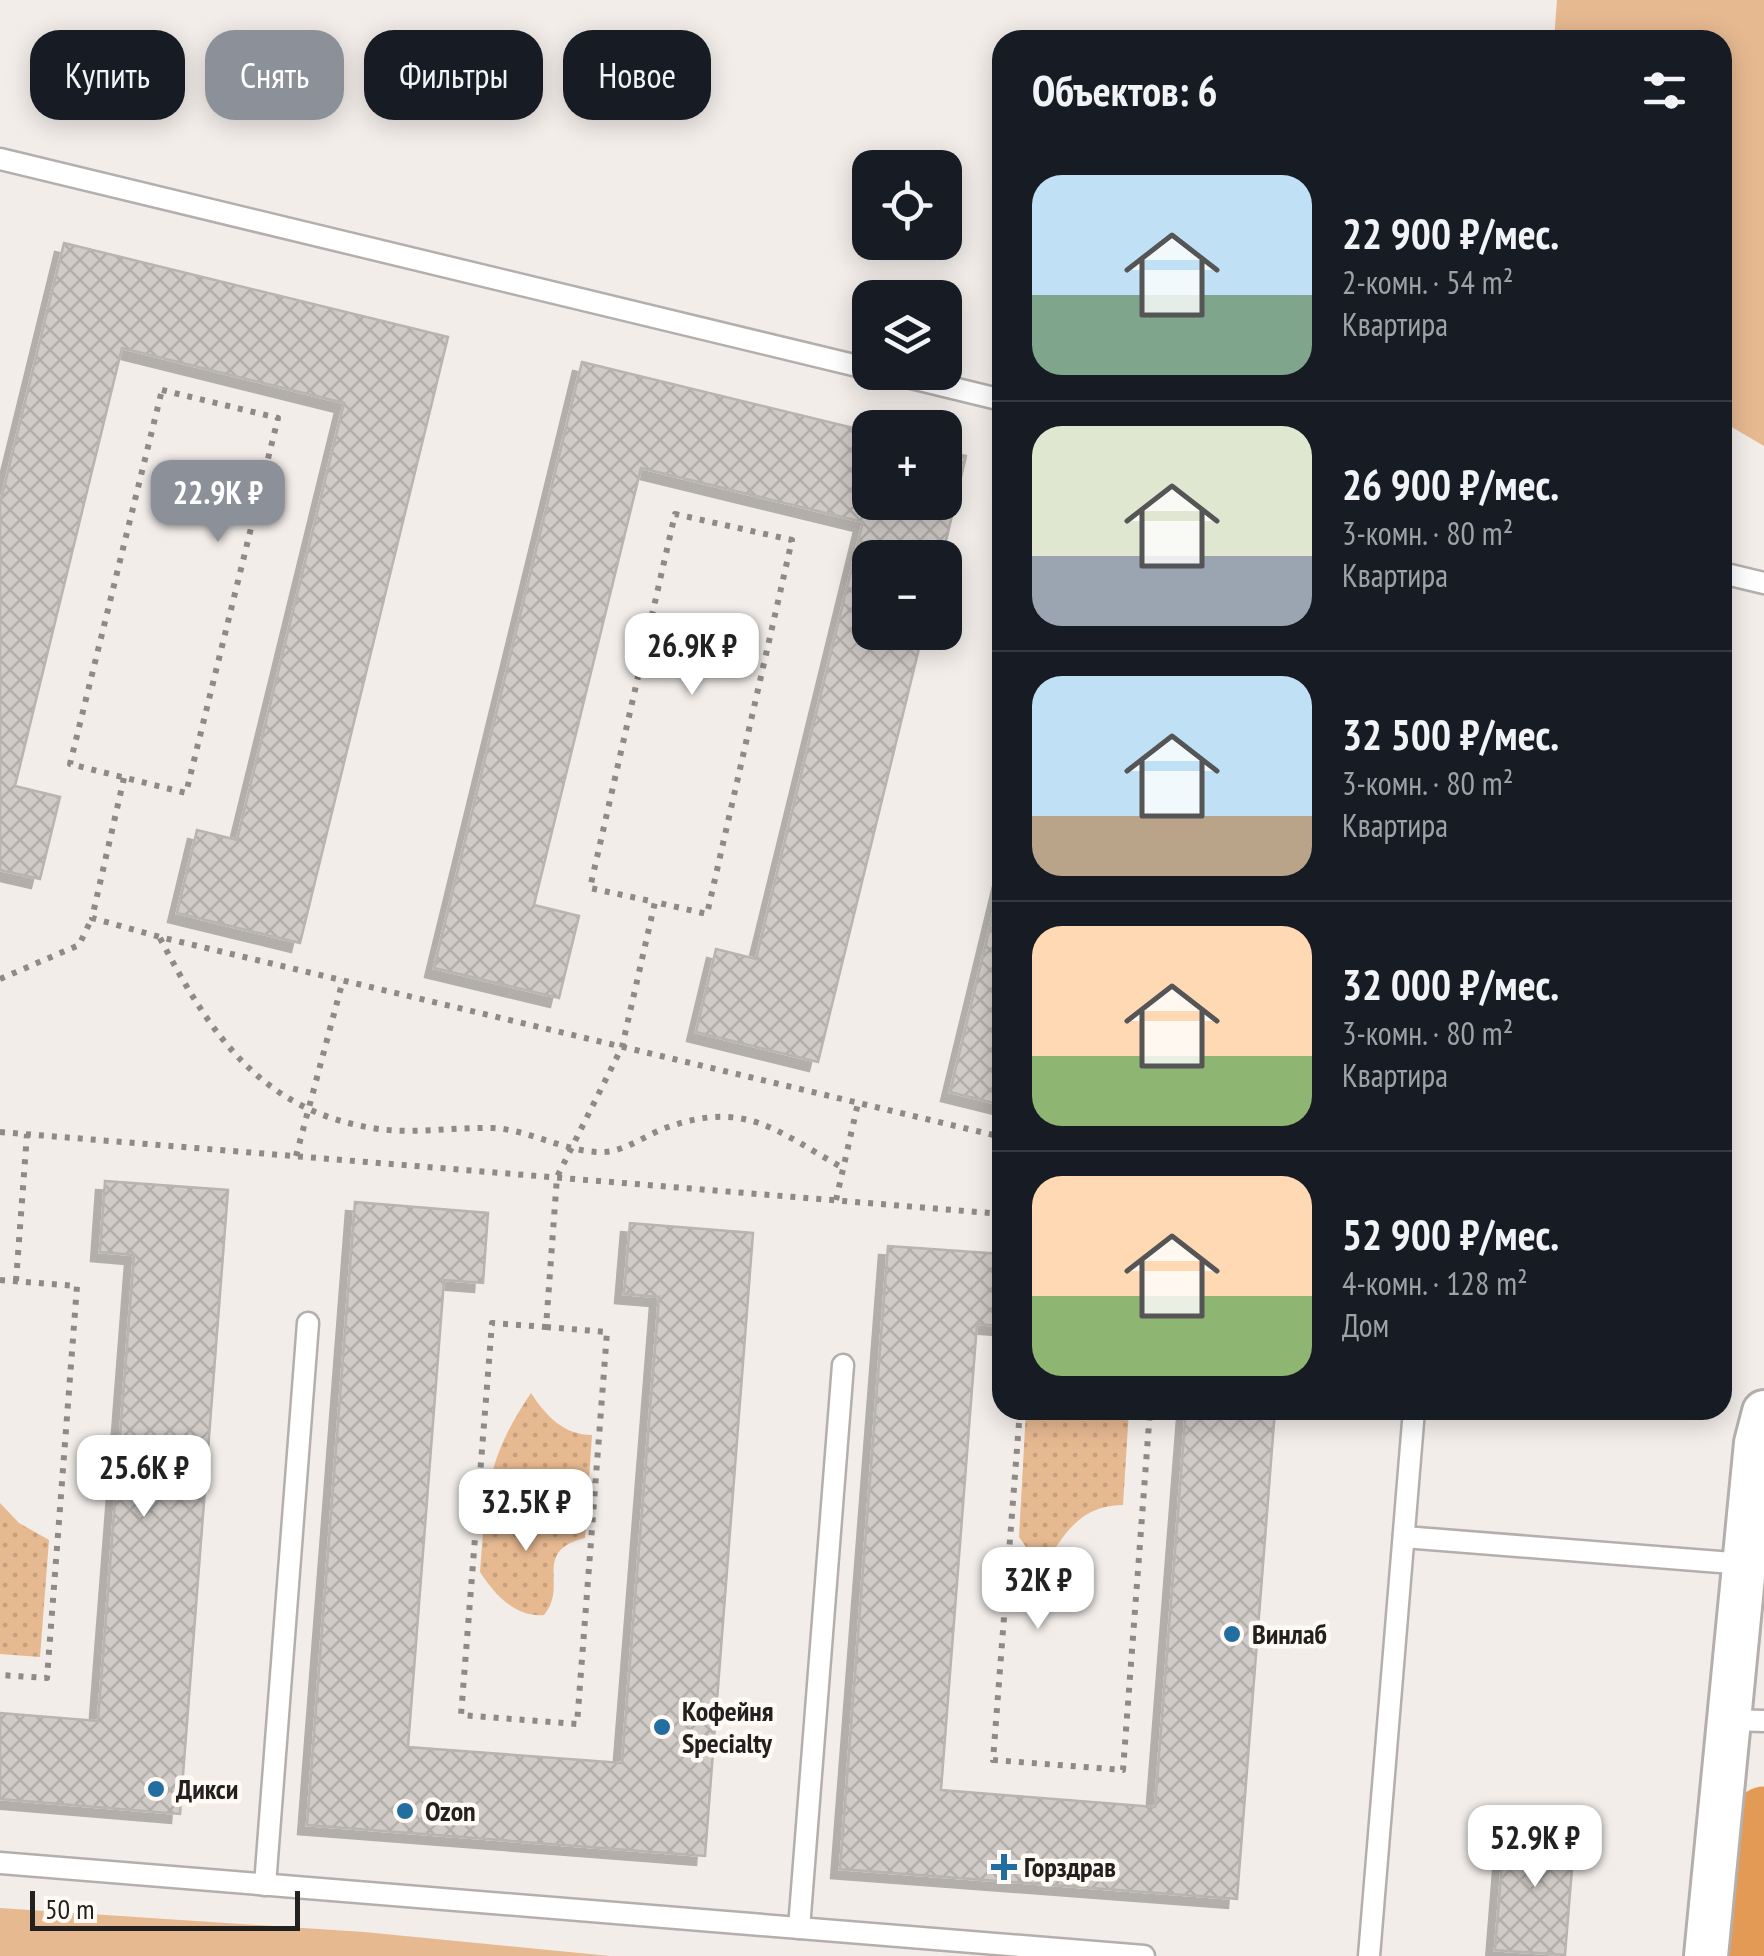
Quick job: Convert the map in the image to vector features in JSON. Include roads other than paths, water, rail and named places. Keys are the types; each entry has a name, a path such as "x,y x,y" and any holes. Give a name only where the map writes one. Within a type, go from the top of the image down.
{"street":[{"path":"1708,1955 1747,1720 1744,1564 1756,1443 1764,1412"}],"lane":[{"path":"0,160 852,364"},
{"path":"961,390 992,398"},
{"path":"1732,575 1764,583"},
{"path":"265,1885 308,1323"},
{"path":"800,1928 843,1365"},
{"path":"1369,1956 1413,1420"},
{"path":"1404,1537 1744,1564"},
{"path":"0,1863 1144,1956"}],"waterway":[{"path":"1752,1946 1764,1819"}],"place":[{"name":"Винлаб","path":"1232,1634"},
{"name":"Кофейня Specialty","path":"662,1727"},
{"name":"Дикси","path":"156,1789"},
{"name":"Ozon","path":"405,1811"},
{"name":"Горздрав","path":"1004,1867"}]}
